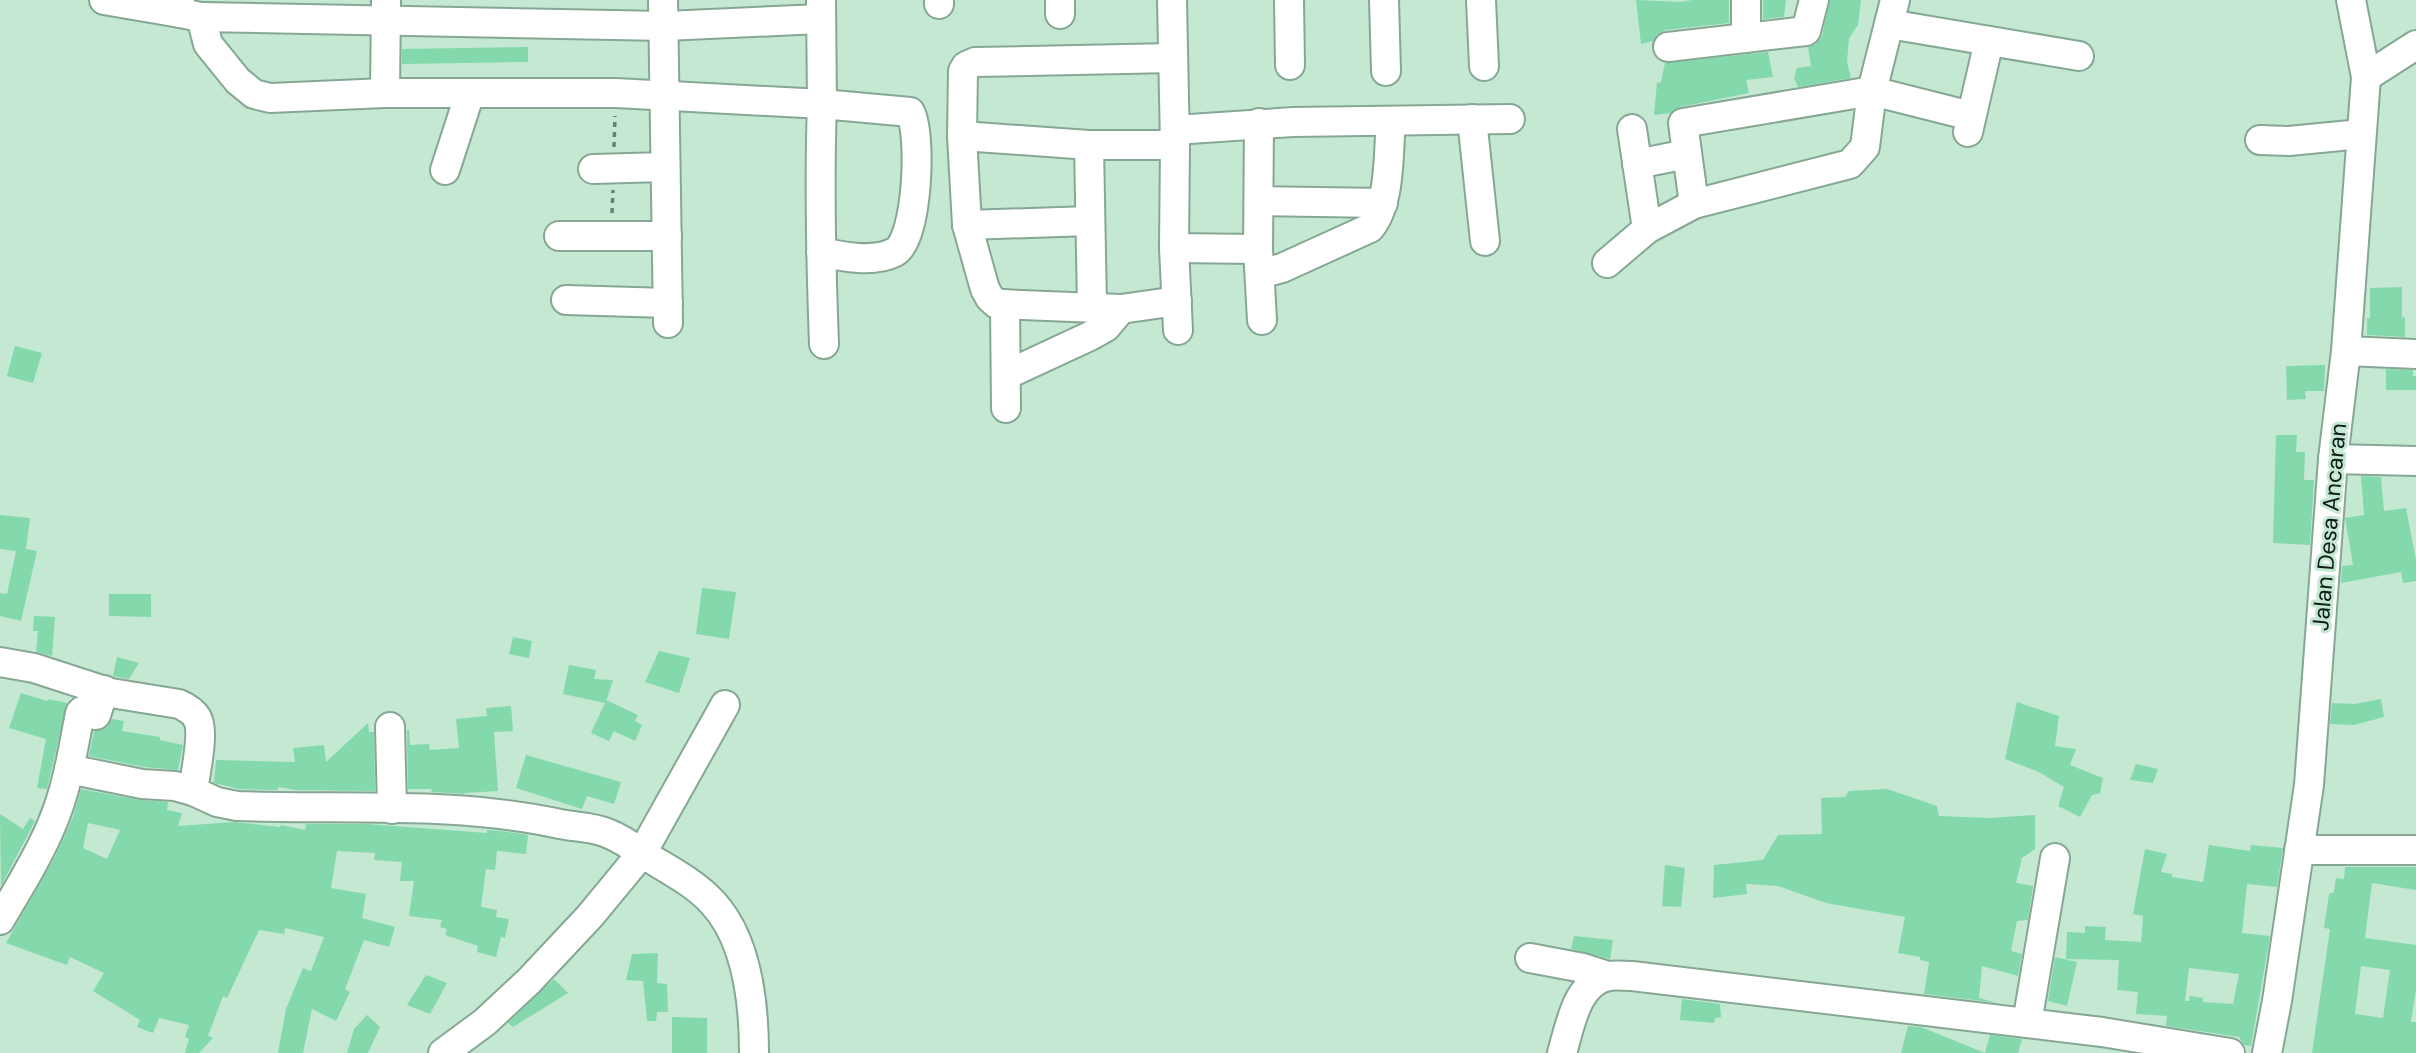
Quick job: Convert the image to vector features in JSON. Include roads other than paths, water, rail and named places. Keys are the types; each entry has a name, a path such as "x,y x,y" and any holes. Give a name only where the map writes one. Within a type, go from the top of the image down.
{"street":[{"path":"104,0 187,10 664,13 820,10 822,104 819,181 824,344"},
{"path":"1172,0 1174,248 1178,330"},
{"path":"1289,0 1290,65"},
{"path":"1384,0 1386,71"},
{"path":"1481,0 1484,65"},
{"path":"1746,0 1746,38"},
{"path":"1668,47 1806,31 1814,0"},
{"name":"Jalan Desa Ancaran","path":"2267,1053 2309,785 2333,459 2346,351 2366,78 2351,0"},
{"path":"187,10 208,44 238,81 254,94 270,98 385,93 664,95 909,112 915,127 916,160 914,204 903,245 884,256 846,258 821,252"},
{"path":"385,10 385,93"},
{"path":"1607,263 1647,229 1694,204 1850,164 1865,147 1872,91 1892,12 1989,41 2079,56"},
{"path":"566,300 668,313 664,13"},
{"path":"1694,204 1683,123 1872,91 1969,126 1989,41"},
{"path":"2366,78 2416,45"},
{"path":"1173,58 975,62 966,65 963,71 962,136 967,225 985,289 993,302 1121,309 1177,301"},
{"path":"445,170 470,93"},
{"path":"962,136 1089,145 1175,137 1259,123 1510,119"},
{"path":"1472,120 1485,241"},
{"path":"1174,248 1259,261 1282,268 1370,228 1383,203 1391,121"},
{"path":"1259,123 1259,261 1262,320"},
{"path":"2260,140 2289,141 2362,126"},
{"path":"1632,129 1647,229"},
{"path":"1089,145 1092,307"},
{"path":"1637,164 1687,154"},
{"path":"593,169 665,167"},
{"path":"1260,201 1383,203"},
{"path":"967,225 1090,221"},
{"path":"559,236 667,236"},
{"path":"1005,304 1006,408"},
{"path":"1006,375 1106,327 1121,309"},
{"path":"2346,351 2416,354"},
{"path":"2333,459 2416,461"},
{"path":"0,662 34,668 104,690 179,704 189,709 198,719 200,730 192,791"},
{"path":"0,920 44,844 54,821 69,769 80,713 82,711 96,715 104,690"},
{"path":"443,1053 485,1022 529,981 590,916 638,850 725,705"},
{"path":"390,727 392,808"},
{"path":"69,769 142,784 175,786 217,802 237,806 471,811 534,818 605,832 687,881 713,902 730,930 743,963 749,987 754,1053"},
{"path":"2299,850 2416,850"},
{"path":"2027,1023 2055,858"},
{"path":"1530,958 1583,968 1608,976 1632,976 2102,1032 2230,1053"},
{"path":"1562,1053 1578,1001 1590,985 1608,976"}]}
